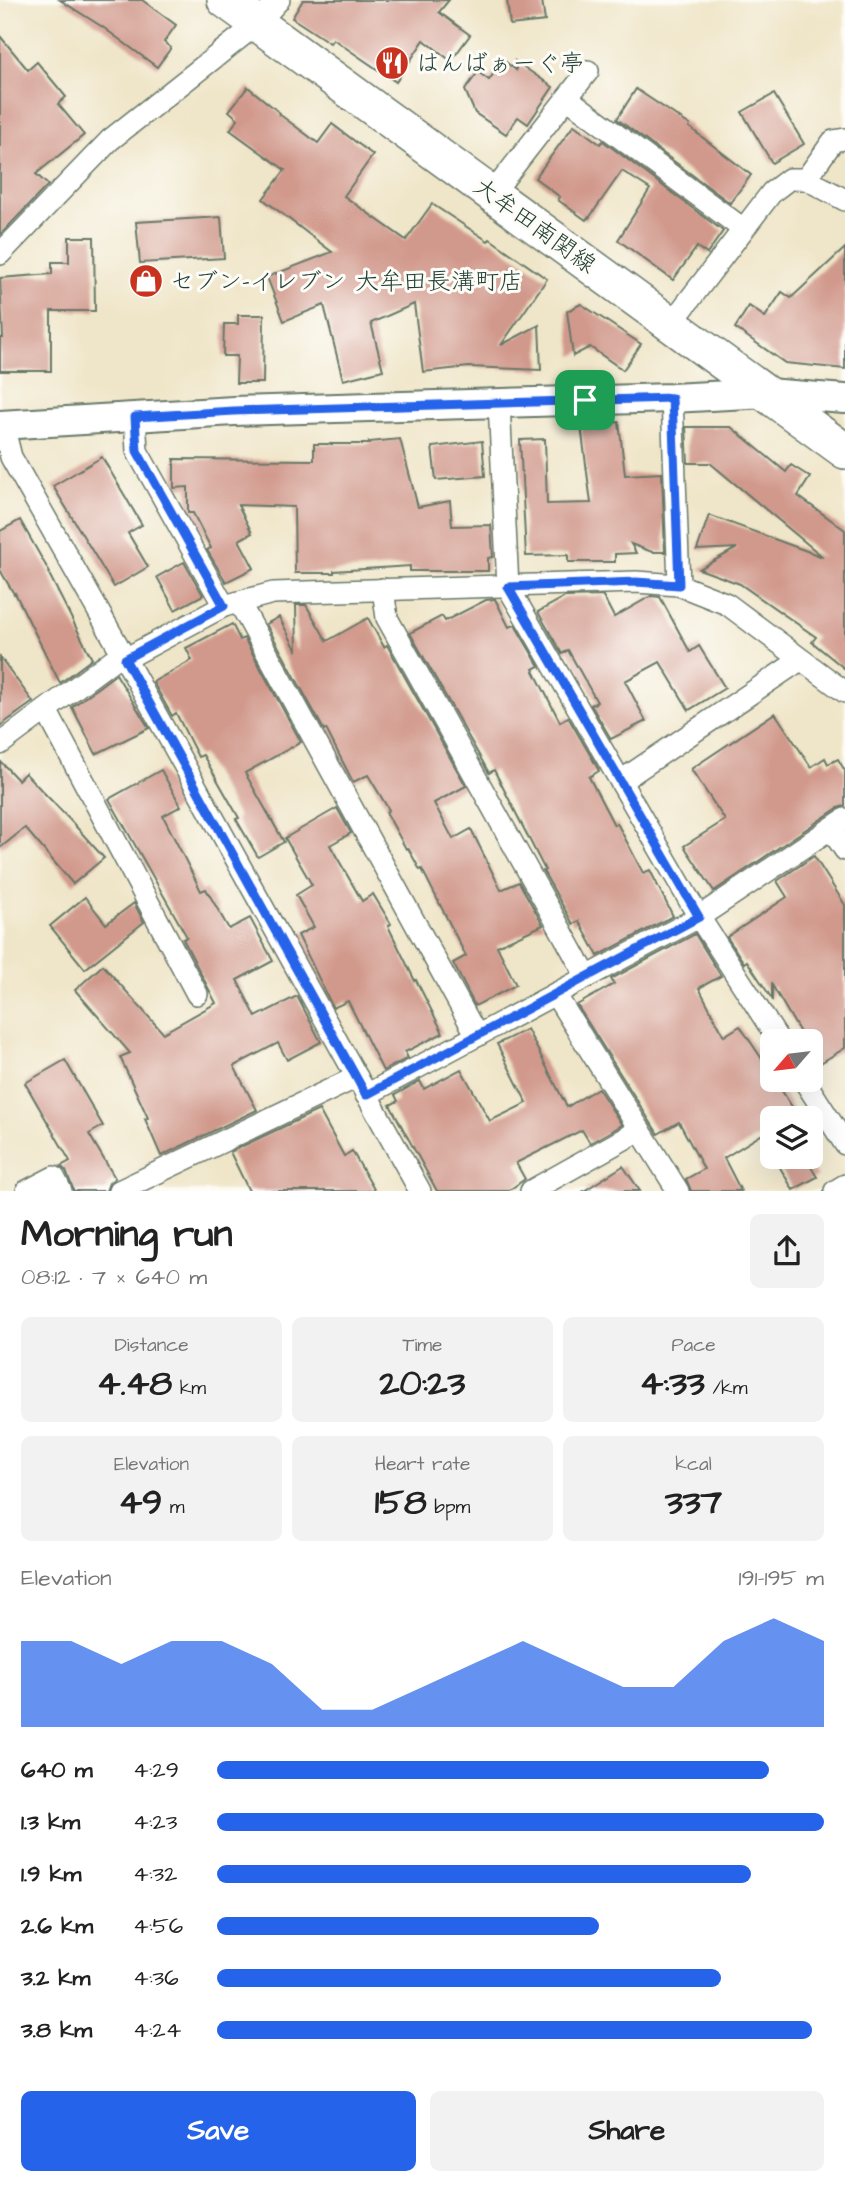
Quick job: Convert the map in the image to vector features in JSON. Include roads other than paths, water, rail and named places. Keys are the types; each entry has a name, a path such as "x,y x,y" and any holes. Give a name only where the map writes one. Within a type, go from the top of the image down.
{"main road":[{"name":"大牟田南関線","path":"225,0 268,12 492,194 845,451"}],"street":[{"path":"0,254 110,140 268,12"},
{"path":"492,194 588,71"},
{"path":"567,99 743,229"},
{"path":"806,179 833,141 845,139"},
{"path":"671,324 772,191 789,179 806,179 845,200"},
{"path":"414,1189 361,1086 11,457 1,425 234,411 767,393 845,399"},
{"path":"672,398 679,585"},
{"path":"499,402 508,587 699,917 771,1029"},
{"path":"135,417 137,451 232,604 477,1036"},
{"path":"0,744 124,656 232,604 273,593 636,582 679,585 727,604 845,692"},
{"path":"383,589 387,618 587,977"},
{"path":"621,781 800,660"},
{"path":"46,710 197,994"},
{"path":"119,1191 477,1036 699,917 838,824 845,850"},
{"path":"555,994 678,1191"},
{"path":"812,1092 845,1144"},
{"path":"531,1191 640,1130"},
{"path":"27,1191 54,1177 61,1191"},
{"path":"835,1191 845,1185"}],"place":[{"name":"はんばぁーぐ亭","path":"392,63"},
{"name":"セブン−イレブン 大牟田長溝町店","path":"146,281"}]}
